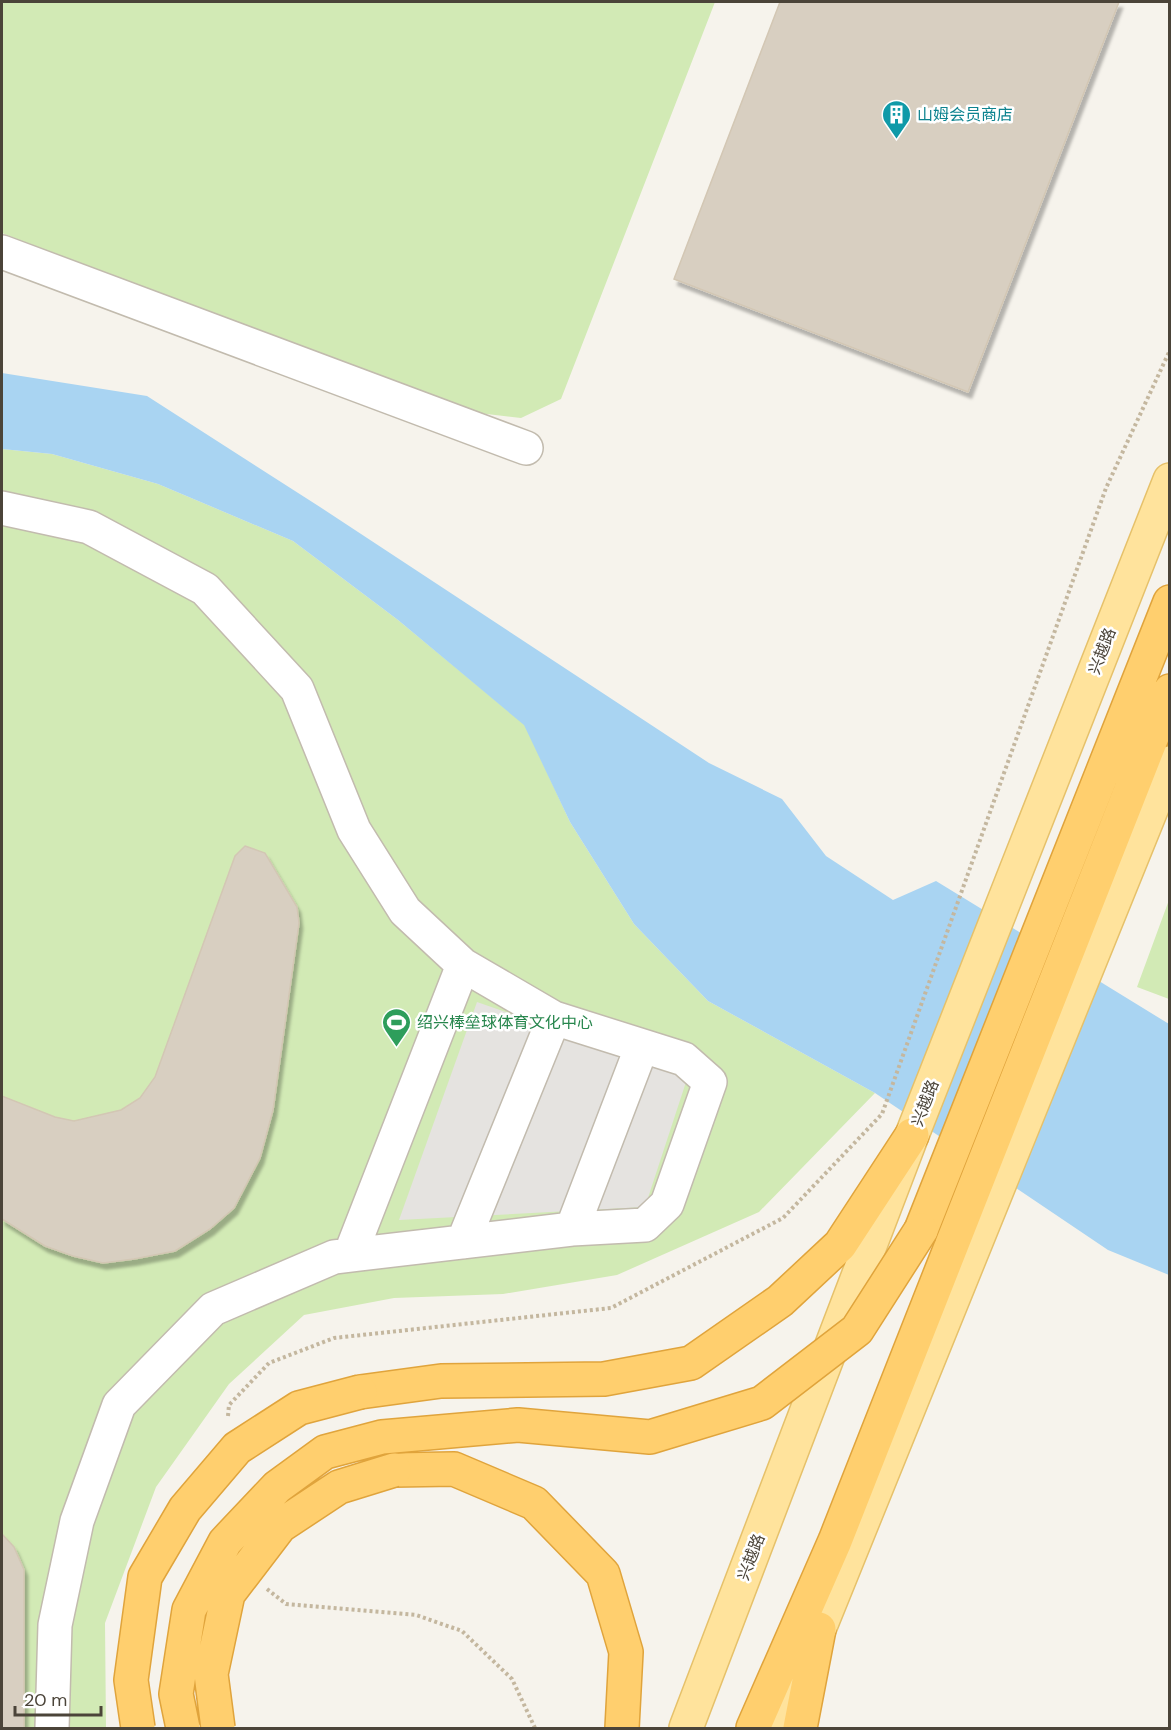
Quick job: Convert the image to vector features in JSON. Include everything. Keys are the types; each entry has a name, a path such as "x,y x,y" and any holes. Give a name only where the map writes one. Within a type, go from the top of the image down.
{"highway":[{"path":"183,1728 176,1694 189,1610 225,1542 278,1487 325,1452 381,1437 518,1425 650,1437 762,1403 857,1330 921,1230 1170,602"},
{"path":"753,1728 835,1542 1170,691"},
{"path":"138,1728 131,1680 145,1577 184,1509 237,1448 299,1408 360,1392 441,1381 604,1379 691,1363 780,1301 840,1245 912,1135"},
{"path":"218,1728 211,1674 228,1594 280,1527 339,1487 394,1470 454,1469 534,1503 603,1574 627,1652 622,1728"},
{"path":"800,1728 819,1629"}],"main road":[{"name":"兴越路","path":"686,1728 912,1135 1170,480"},
{"path":"770,1728 819,1629 1170,763"}],"lane":[{"path":"2,252 526,448"},
{"path":"2,508 89,527 205,589 297,690 354,830 405,911 463,965 554,1018 684,1059 710,1082 667,1204 645,1225 572,1229 333,1257 213,1308 119,1405 77,1521 57,1613 52,1728"},
{"path":"350,1255 463,965"},
{"path":"463,1242 554,1018"},
{"path":"572,1229 642,1046"}],"path":[{"path":"882,1114 1106,488 1170,350"}],"green space":[{"path":"2,2 715,2 561,399 521,418 453,410 2,233"},
{"name":"绍兴棒垒球体育文化中心","path":"2,449 52,454 158,484 293,541 398,620 525,725 570,822 634,924 708,1001 875,1093 759,1212 617,1275 503,1294 394,1298 304,1315 229,1384 156,1487 105,1623 106,1728 2,1728"},
{"path":"1169,900 1169,999 1137,987"}],"shaded area":[{"path":"477,1002 688,1076 645,1207 399,1220"}],"water":[{"path":"2,373 147,396 709,763 782,799 826,856 893,900 936,881 1169,1024 1169,1275 1108,1250 875,1093 708,1001 634,924 570,822 524,725 398,620 293,541 158,484 52,454 2,449"}],"building":[{"name":"山姆会员商店","path":"780,2 1119,2 968,392 674,279"},
{"path":"245,846 265,853 297,907 299,923 273,1110 260,1158 234,1208 210,1229 175,1251 103,1263 45,1246 2,1219 2,1096 55,1117 74,1121 121,1110 140,1098 155,1077 235,856"},
{"path":"2,1534 14,1547 24,1570 24,1728 2,1728"}],"place":[{"name":"山姆会员商店","path":"896,140"},
{"name":"绍兴棒垒球体育文化中心","path":"396,1048"}]}
